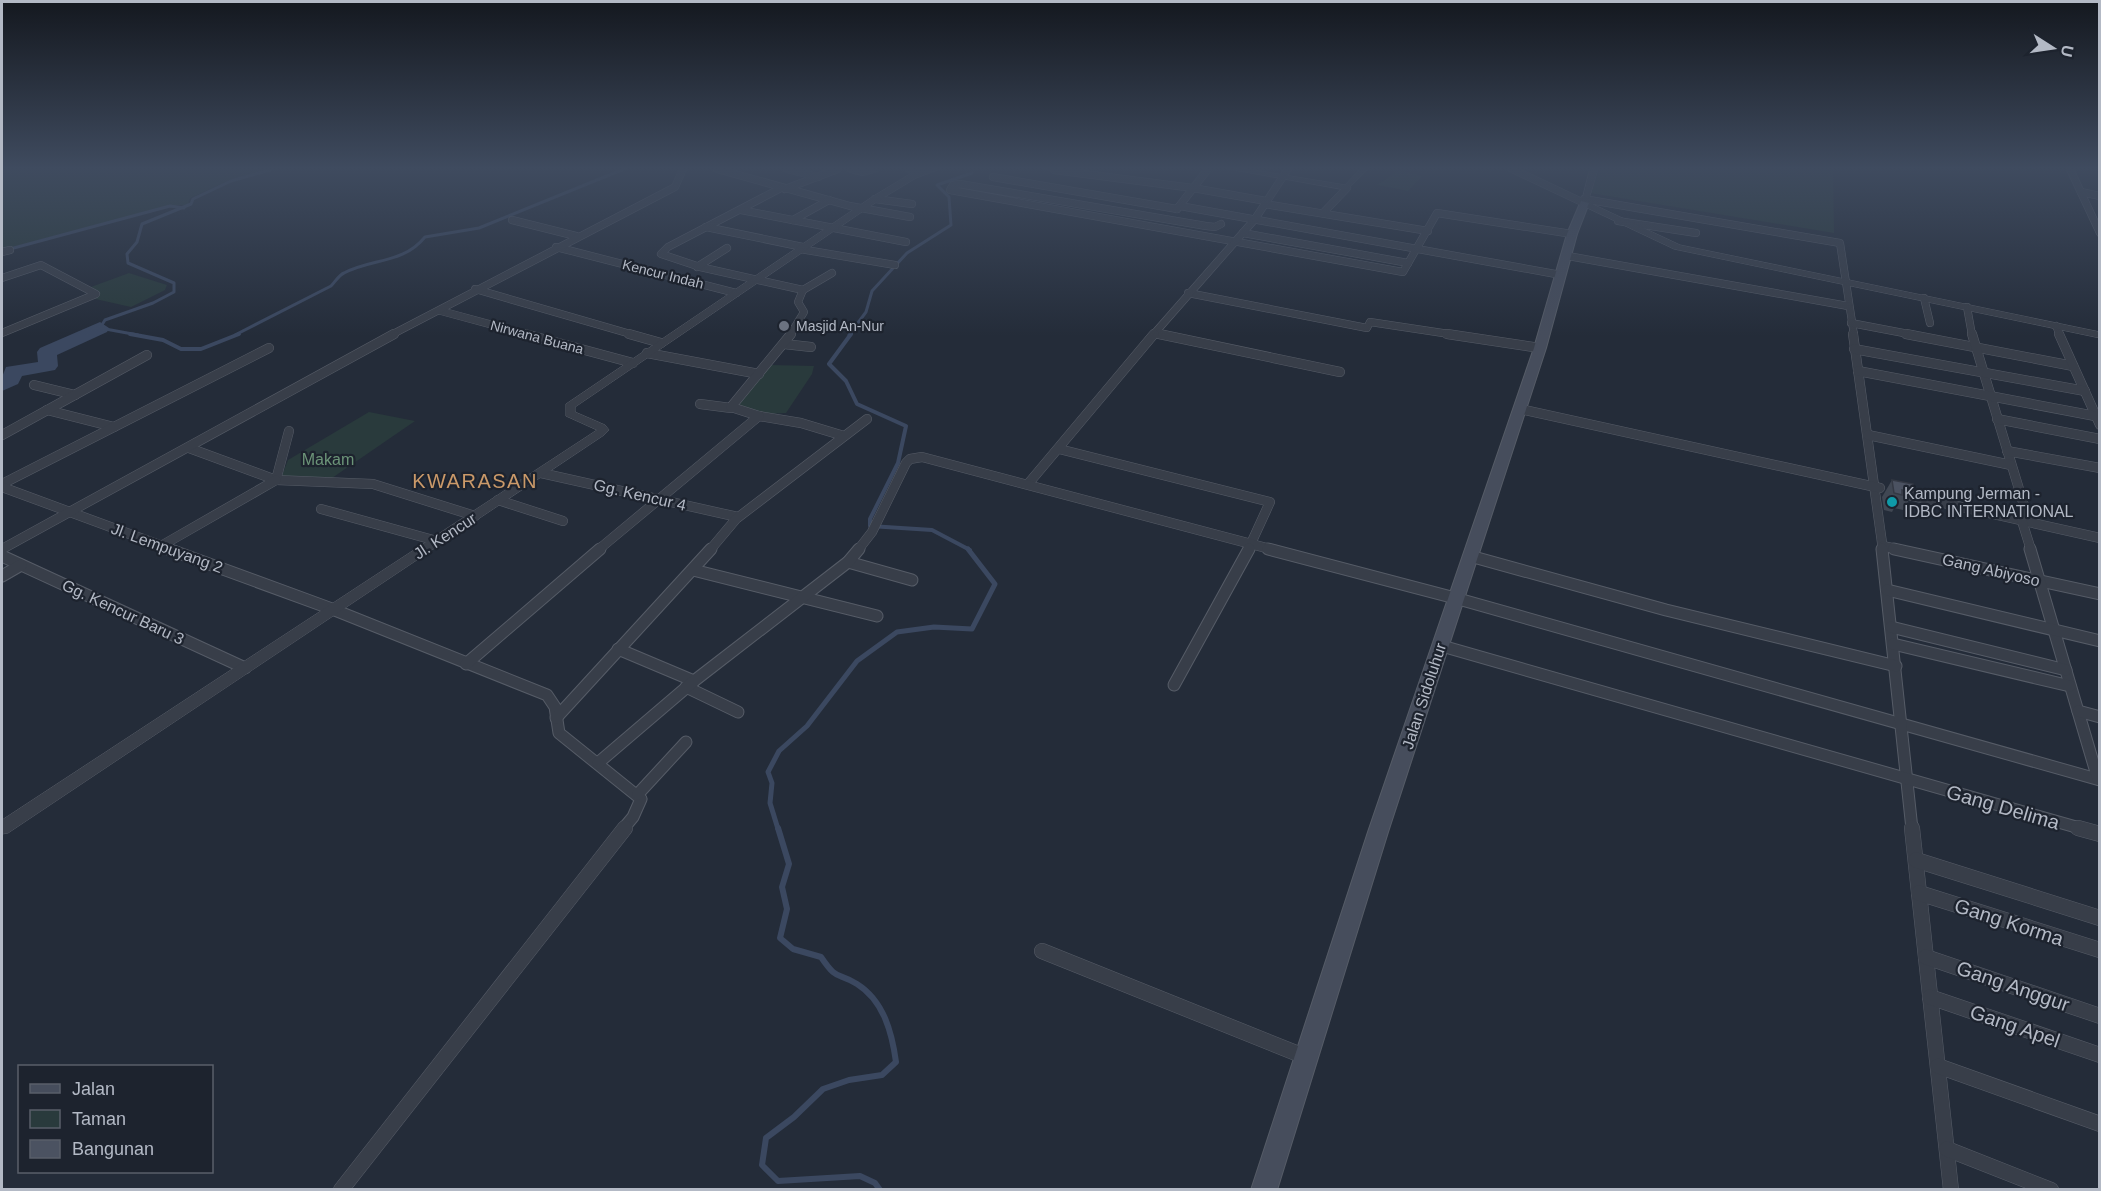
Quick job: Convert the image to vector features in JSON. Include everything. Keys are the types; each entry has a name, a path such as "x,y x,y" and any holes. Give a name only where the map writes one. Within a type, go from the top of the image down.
{"main road":[{"name":"Jalan Sidoluhur","path":"1264,1190 1378,832 1540,348 1575,225"}],"street":[{"path":"530,225 576,236"},
{"path":"2,549 189,448 314,376 599,225"},
{"path":"711,225 661,252 665,258 697,267 803,290"},
{"path":"815,225 906,242"},
{"name":"Jl. Kencur","path":"2,828 602,431 601,427 570,414 568,409 836,225"},
{"path":"1144,225 1403,272 1431,225"},
{"path":"1198,225 1212,227 1219,225"},
{"path":"1028,484 1188,293 1250,225"},
{"path":"1285,225 1560,275"},
{"path":"1391,225 1428,231"},
{"path":"1515,225 1572,234"},
{"path":"1626,225 1677,247 2100,335"},
{"path":"1641,225 1696,233"},
{"path":"1731,225 1839,242 1883,546 1951,1190"},
{"path":"2098,225 2100,233"},
{"path":"706,227 895,265"},
{"path":"1243,233 1408,263"},
{"name":"Kencur Indah","path":"556,247 736,293"},
{"path":"697,267 727,248"},
{"path":"1568,256 1848,306"},
{"path":"2,278 41,265 96,294 2,333"},
{"path":"731,408 784,344 804,312 798,302 803,290 832,273"},
{"path":"475,289 662,343"},
{"path":"1188,293 1367,328 1370,322 1540,348"},
{"path":"1924,298 1930,323"},
{"path":"1967,308 1974,346 2007,451 2054,630 2099,779"},
{"name":"Nirwana Buana","path":"441,311 633,363"},
{"path":"1851,323 2073,366"},
{"path":"2056,326 2100,425"},
{"path":"1156,333 1340,372"},
{"path":"784,344 811,347"},
{"path":"2,486 269,348"},
{"path":"1854,349 2085,391"},
{"path":"647,353 759,374"},
{"path":"2,435 147,355"},
{"path":"1858,371 2096,416"},
{"path":"34,386 75,395"},
{"path":"700,404 731,408 759,416 801,423 844,436"},
{"path":"1520,409 2100,538"},
{"path":"47,410 114,427"},
{"path":"466,663 759,416"},
{"path":"1997,419 2100,439"},
{"path":"556,718 693,570 738,517 867,420"},
{"path":"161,546 276,480 289,431"},
{"path":"1868,435 2011,465"},
{"path":"189,448 276,480 373,484 475,516"},
{"path":"1059,448 1270,502 1251,545 1174,685"},
{"path":"2007,451 2100,468"},
{"path":"598,763 690,684 848,562 874,528 906,464 913,458 926,457 1455,598 2099,779"},
{"name":"Gg. Kencur 4","path":"541,473 738,517"},
{"name":"Jl. Lempuyang 2","path":"2,486 332,609 547,695 555,707 559,733 638,794"},
{"path":"498,501 562,522"},
{"path":"321,509 437,541"},
{"name":"Gang Abiyoso","path":"1883,546 2100,594"},
{"name":"Gg. Kencur Baru 3","path":"2,556 245,668"},
{"path":"1470,556 1666,610 1896,666"},
{"path":"848,562 912,580"},
{"path":"2,576 21,565"},
{"path":"693,570 878,616"},
{"path":"1887,590 2100,641"},
{"path":"1891,627 2066,670"},
{"path":"1893,644 2070,686"},
{"name":"Gang Delima","path":"1442,646 2100,834"},
{"path":"618,649 690,684 738,712"},
{"path":"2078,711 2100,717"},
{"path":"341,1190 633,817 641,799 638,794 686,742"},
{"path":"1916,860 2100,918"},
{"name":"Gang Korma","path":"1919,893 2100,950"},
{"path":"1042,951 1306,1058"},
{"name":"Gang Anggur","path":"1926,957 2100,1016"},
{"name":"Gang Apel","path":"1930,997 2100,1055"},
{"path":"1938,1066 2100,1124"},
{"path":"1947,1149 2051,1190"}],"green space":[{"path":"2,225 98,225 2,250"},
{"path":"1783,225 1834,225 1834,233"},
{"path":"129,273 167,285 165,290 131,307 91,298 99,292 91,287"},
{"path":"771,365 814,366 812,374 786,413 765,414 735,407"},
{"name":"Makam","path":"369,412 415,421 332,478 281,478 288,460"}],"building":[{"path":"1892,480 1913,484 1913,493 1902,490 1902,495 1894,493"}],"waterway":[{"path":"10,249 101,225"},
{"path":"138,335 100,328 105,320 153,303 174,292 174,283 128,263 127,254 137,242 142,225"},
{"path":"235,335 331,286 344,273 407,252 425,237 487,225"},
{"path":"849,335 866,312 872,291 907,253 951,225"},
{"path":"2,385 11,380 13,371 48,366 47,352 100,328"},
{"path":"130,334 163,340 181,349 201,349 239,334"},
{"path":"851,334 829,364 846,381 857,404 906,426 898,463 870,519 870,526 932,530 970,550"},
{"path":"778,829 770,803 772,783 768,772 779,751 807,726 857,661 897,632 934,627 972,629 995,584 968,549"},
{"path":"778,828 789,864 782,887 787,909 780,938 793,949 821,957 834,973 857,984 874,999 889,1029 896,1062 882,1075 849,1080 823,1089 794,1117 766,1138 762,1165 778,1181 860,1176 875,1183 880,1190"}],"place":[{"name":"Masjid An-Nur","path":"784,326"},
{"name":"Kampung Jerman - IDBC INTERNATIONAL","path":"1892,502"}],"district":[{"name":"KWARASAN","path":"475,481"}]}
